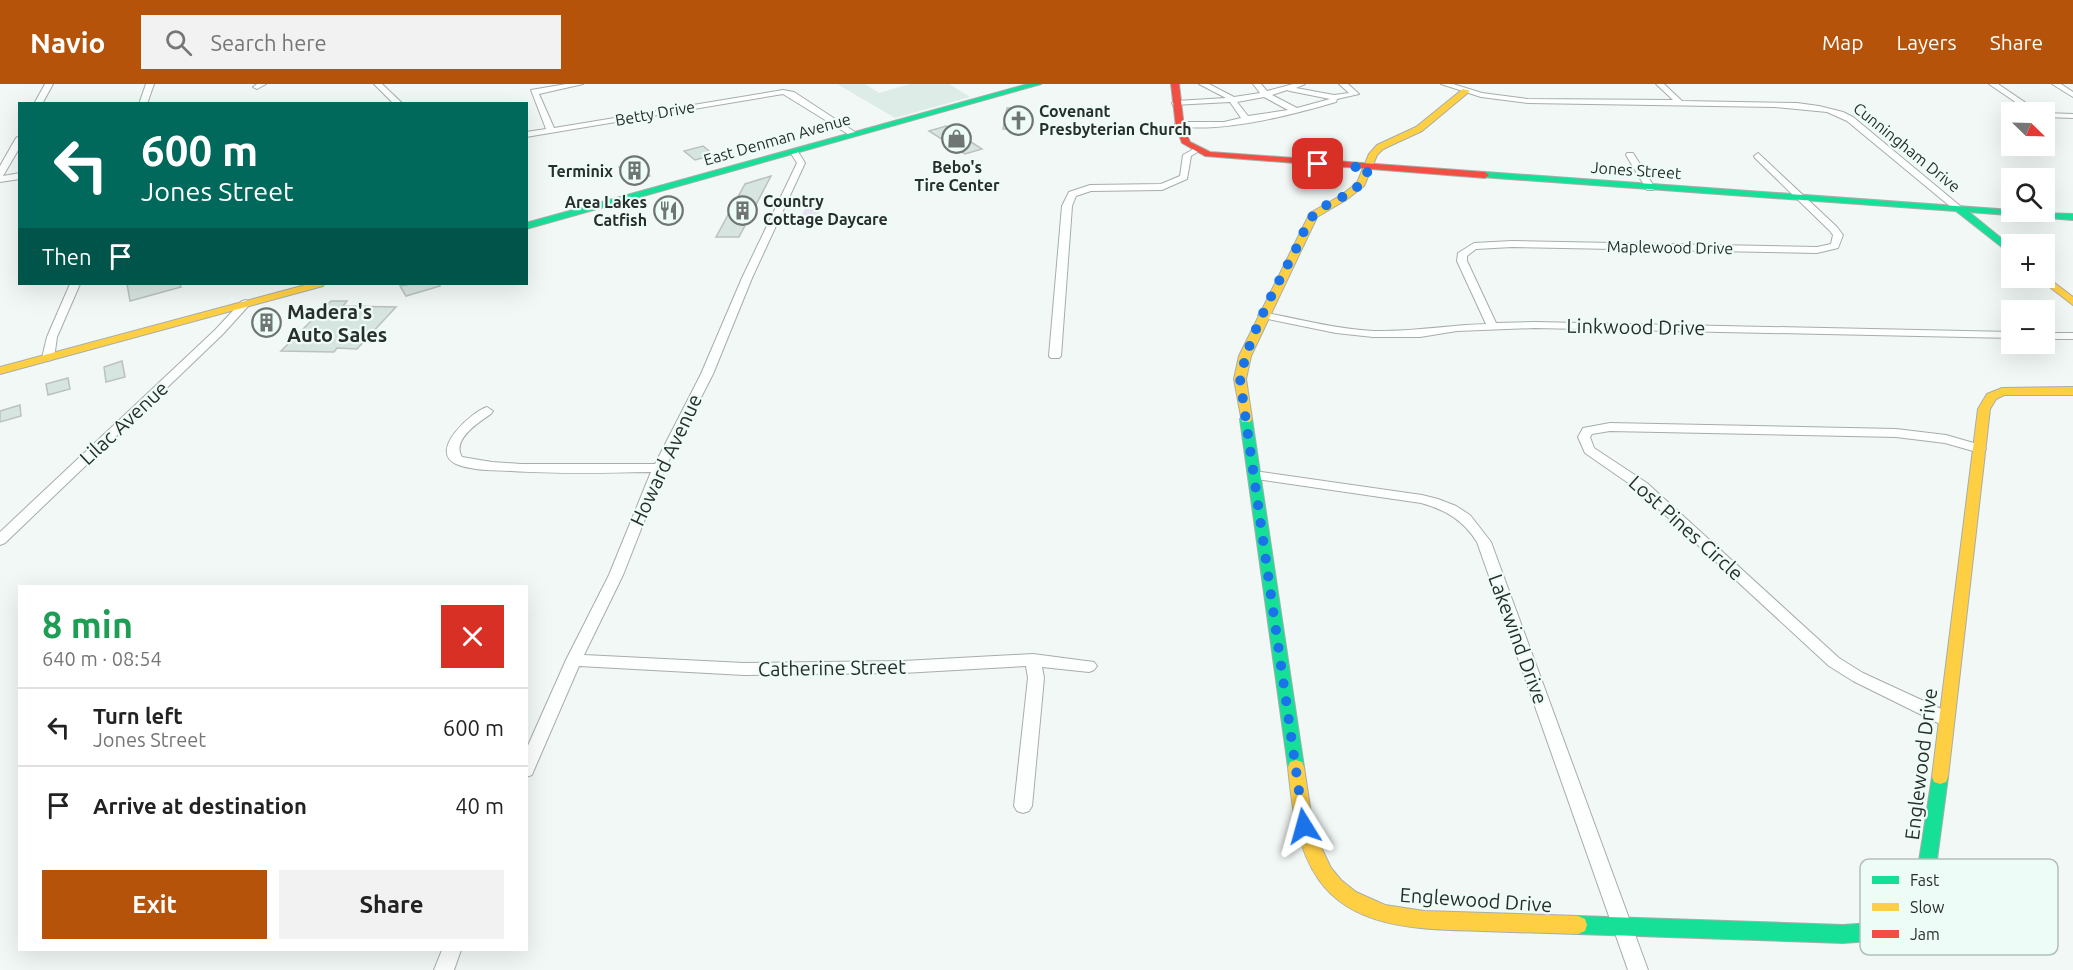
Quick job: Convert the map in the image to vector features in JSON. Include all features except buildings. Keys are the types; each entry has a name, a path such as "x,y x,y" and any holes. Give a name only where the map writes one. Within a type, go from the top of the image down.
{"street":[{"path":"39,102 49,84"},
{"path":"144,102 150,84"},
{"path":"378,84 397,102"},
{"path":"551,131 534,92 579,84"},
{"path":"774,84 783,92 780,96 848,136"},
{"name":"East Denman Avenue","path":"528,225 1037,84"},
{"path":"1175,84 1179,124 1186,143 1197,150"},
{"path":"1203,84 1233,100 1246,119"},
{"path":"1257,84 1265,94 1296,111"},
{"path":"1176,103 1233,100 1265,94 1285,86 1302,84"},
{"path":"1285,86 1334,97 1355,94 1343,84"},
{"name":"Cunningham Drive","path":"1445,84 1466,91 1528,101 1799,105 1830,110 1850,119 2001,243"},
{"path":"1660,84 1681,104"},
{"path":"1993,84 2020,102"},
{"path":"2056,84 2073,95"},
{"name":"Englewood Drive","path":"1466,91 1419,129 1380,147 1373,154 1361,184 1313,215 1263,315 1245,357 1240,379 1304,826 1312,850 1326,877 1347,897 1370,910 1398,917 1623,928 1774,930 1860,935"},
{"name":"Betty Drive","path":"528,135 783,92"},
{"path":"1179,124 1224,124 1296,111 1333,100 1334,97"},
{"path":"2055,115 2073,116"},
{"path":"0,174 18,142"},
{"path":"1055,356 1066,206 1072,194 1090,188 1171,185 1184,177 1187,154 1197,150"},
{"name":"Jones Street","path":"1197,150 1225,157 1369,168 2073,216"},
{"name":"Howard Avenue","path":"528,765 574,660 616,575 659,468 707,374 756,259 798,170 801,163 794,152"},
{"path":"1630,155 1650,188"},
{"name":"Maplewood Drive","path":"1492,326 1462,261 1462,255 1474,246 1512,244 1817,250 1835,246 1838,236 1834,229 1758,156"},
{"path":"0,179 18,176"},
{"path":"48,358 52,337 75,285"},
{"path":"0,371 314,285"},
{"path":"2055,288 2073,302"},
{"name":"Lilac Avenue","path":"0,540 211,340 246,303"},
{"name":"Linkwood Drive","path":"1263,315 1336,330 1373,334 1534,325 2001,335"},
{"path":"2055,336 2073,336"},
{"name":"Englewood Drive","path":"1929,859 1984,409 1987,401 1994,394 2037,390 2073,391"},
{"path":"487,411 469,423 459,435 454,445 454,455 458,460 470,465 498,467 659,468"},
{"name":"Lost Pines Circle","path":"1946,719 1858,677 1834,662 1642,486 1589,450 1584,437 1587,431 1610,427 1896,433 1937,438 1980,449"},
{"name":"Lakewind Drive","path":"1254,476 1422,500 1444,505 1462,514 1474,525 1484,543 1638,970"},
{"name":"Catherine Street","path":"574,660 744,669 903,667 1033,660 1089,666"},
{"path":"1023,806 1036,678 1033,660"},
{"path":"444,970 452,951"}],"shaded area":[{"path":"837,84 865,84 879,93 910,84 949,84 970,97 895,118"},
{"path":"807,203 823,203 814,227 797,227"}],"traffic: fast":[{"path":"528,225 1037,84"},
{"path":"1485,175 2073,217"},
{"path":"1960,210 2001,243"},
{"path":"1246,419 1296,767"},
{"path":"1928,859 1940,777"},
{"path":"1578,925 1860,933"}],"traffic: slow":[{"path":"1246,419 1240,379 1245,356 1313,215 1343,198 1361,184 1373,154 1380,147 1419,129 1466,91"},
{"path":"0,371 315,285"},
{"path":"2055,288 2073,302"},
{"path":"1940,777 1984,409 1991,397 2002,392 2073,391"},
{"path":"1296,767 1306,830 1317,860 1335,886 1366,907 1385,914 1424,920 1578,925"}],"traffic: jam":[{"path":"1175,84 1180,127 1186,143 1208,154 1485,175"}],"place":[{"name":"Covenant Presbyterian Church","path":"1018,120"},
{"name":"Bebo's Tire Center","path":"957,139"},
{"name":"Terminix","path":"634,171"},
{"name":"Country Cottage Daycare","path":"742,210"},
{"name":"Area Lakes Catfish","path":"668,211"},
{"name":"Madera's Auto Sales","path":"266,323"}],"route":[{"path":"1304,826 1281,668 1278,632 1245,427 1240,379 1245,357 1263,315 1313,215 1353,191 1366,177 1369,168 1318,164"}]}
